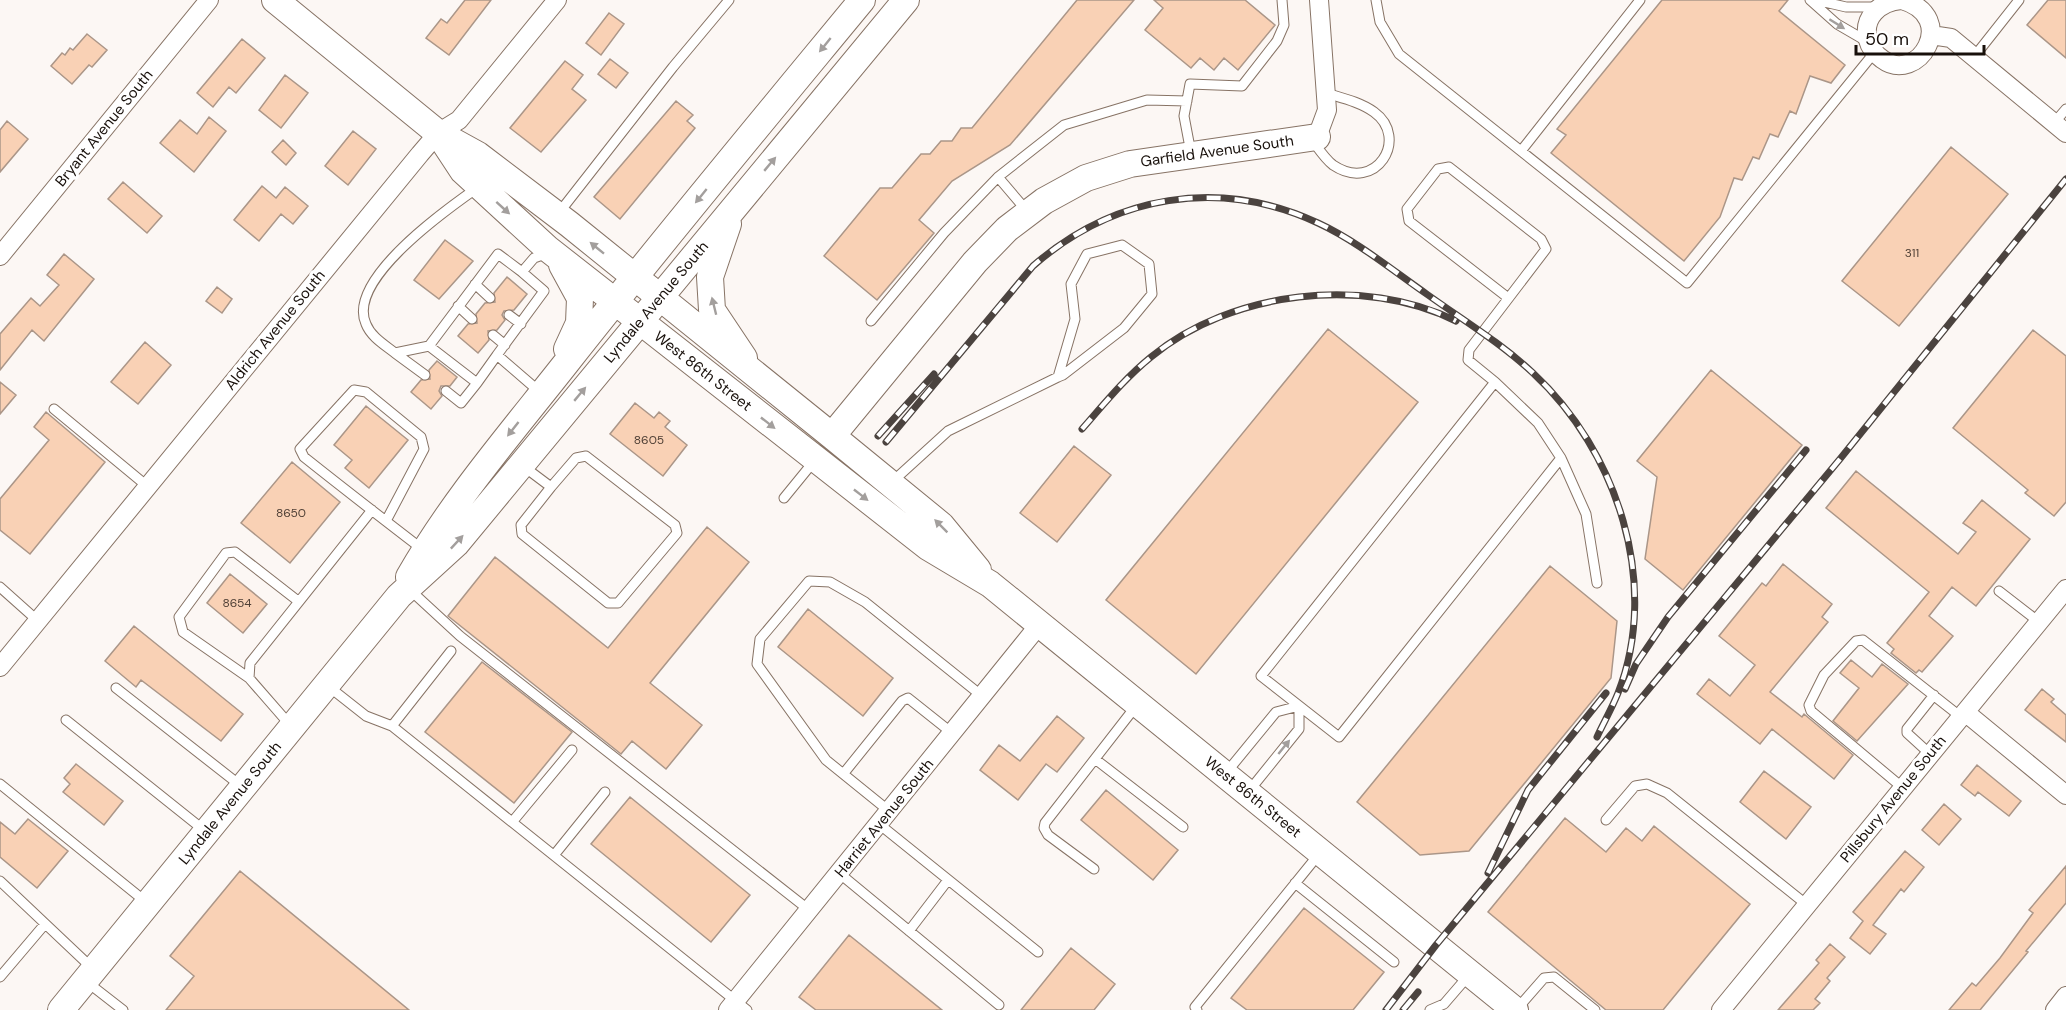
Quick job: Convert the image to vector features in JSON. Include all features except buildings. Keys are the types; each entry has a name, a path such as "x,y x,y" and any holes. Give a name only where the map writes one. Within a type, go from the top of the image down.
{"street":[{"name":"Bryant Avenue South","path":"0,256 208,0"},
{"name":"West 86th Street","path":"275,0 438,133 478,155 557,216 941,525 990,584"},
{"name":"Aldrich Avenue South","path":"0,667 438,133 459,120 557,0"},
{"name":"Lyndale Avenue South","path":"404,589 435,531 542,393 862,0"},
{"name":"Lyndale Avenue South","path":"66,1008 90,975 404,589 456,544 906,0"},
{"path":"1313,138 1327,110 1319,0"},
{"path":"1892,2 1914,3 1924,11 1930,22 1931,35 1924,52 1909,63 1896,64 1884,61 1871,47 1867,29 1870,17 1892,2"},
{"path":"1931,35 1951,38 2062,122"},
{"name":"West 86th Street","path":"438,133 463,171 553,252 928,547 990,584 1516,1010"},
{"name":"Garfield Avenue South","path":"815,460 832,436 975,262 1007,229 1044,201 1086,178 1130,164 1191,153 1313,138"},
{"path":"733,209 710,277 712,310 753,374"},
{"path":"553,252 571,277 580,298 579,323 568,343 565,364"},
{"name":"Pillsbury Avenue South","path":"1721,1010 2066,589"},
{"name":"Harriet Avenue South","path":"737,1006 809,910 1040,625"},
{"path":"1963,714 2066,795"},
{"path":"2055,1010 2066,996"}],"lane":[{"path":"557,216 673,67 729,0"},
{"path":"1191,153 1184,116 1190,84 1242,86 1277,40 1284,25 1282,0"},
{"path":"1376,0 1380,22 1399,54 1687,283 1871,47 1837,24 1810,0"},
{"path":"1521,151 1640,0"},
{"path":"1816,0 1846,8 1892,2"},
{"path":"1974,57 2019,0"},
{"path":"1313,138 1331,164 1353,175 1373,170 1383,163 1388,148 1387,129 1375,112 1351,100 1326,93"},
{"path":"870,321 944,233 998,177 1064,125 1147,100 1187,101"},
{"path":"1507,297 1409,221 1407,209 1438,169 1449,167 1541,239 1546,249 1468,350 1468,360 1538,423 1561,458 1586,514 1597,582"},
{"path":"998,177 1029,213"},
{"path":"425,375 371,333 366,324 364,305 368,290 411,238 434,218 479,186"},
{"path":"890,484 948,431 1058,377 1124,328 1152,294 1149,264 1122,245 1087,254 1071,284 1075,320 1058,377"},
{"path":"522,272 538,255 553,252"},
{"path":"395,353 429,346 498,254 544,291 461,403 446,391"},
{"path":"475,284 490,298"},
{"path":"458,306 472,319"},
{"path":"510,315 520,324"},
{"path":"493,335 505,345"},
{"path":"429,346 477,383"},
{"path":"497,355 542,393"},
{"path":"1495,382 1261,676 1339,737 1561,458"},
{"path":"386,521 424,449 421,437 366,392 354,390 300,449 304,457 424,551"},
{"path":"54,409 147,486"},
{"path":"586,456 675,525 677,533 618,603 608,603 522,534 521,525 551,487 576,458 586,456"},
{"path":"784,498 815,460"},
{"path":"521,465 551,487"},
{"path":"249,678 250,663 372,510"},
{"path":"292,727 249,678 183,632 179,617 226,553 235,552 298,601"},
{"path":"982,696 865,602 830,582 809,581 760,639 757,664 826,760 844,774 948,880 1038,951"},
{"path":"0,587 38,621"},
{"path":"404,589 460,636 809,910"},
{"path":"1999,591 2039,622"},
{"path":"1903,788 1811,711 1809,705 1824,675 1856,641 1863,640 1934,695 1963,714"},
{"path":"392,726 451,651"},
{"path":"326,685 366,716 392,726 555,854 737,1006"},
{"path":"116,688 243,787"},
{"path":"1930,754 1907,733 1907,729 1934,695"},
{"path":"844,774 902,701 908,698 952,733"},
{"path":"1094,869 1048,835 1044,828 1045,823 1138,704"},
{"path":"1225,774 1276,712 1299,706"},
{"path":"1248,793 1299,729 1299,706"},
{"path":"66,720 206,832"},
{"path":"513,821 572,750"},
{"path":"1095,759 1183,827"},
{"path":"0,784 148,904"},
{"path":"1606,820 1635,786 1647,784 1667,793 1807,905"},
{"path":"555,854 605,792"},
{"path":"1193,1009 1320,852"},
{"path":"839,873 999,1005"},
{"path":"909,931 948,880"},
{"path":"1295,883 1394,962"},
{"path":"0,896 4,884 45,924 123,1010"},
{"path":"0,977 45,924"},
{"path":"1430,1010 1444,1004 1471,974"},
{"path":"1516,1010 1544,978 1554,977 1595,1010"}],"railway":[{"path":"1386,1010 1436,945 1840,459 2066,179"},
{"path":"886,442 1033,266 1064,242 1098,223 1133,209 1169,201 1206,198 1243,200 1281,209 1318,223 1360,247 1508,352 1533,373 1563,405 1588,440 1608,480 1623,521 1632,564 1635,608 1630,651 1618,693 1597,737"},
{"path":"1082,429 1124,382 1151,357 1183,335 1219,317 1258,304 1299,297 1340,295 1381,298 1420,307 1456,321"},
{"path":"878,436 934,374"},
{"path":"1625,689 1636,664 1668,617 1806,450"},
{"path":"1488,873 1528,790 1606,693"},
{"path":"1403,1010 1418,992"}]}
